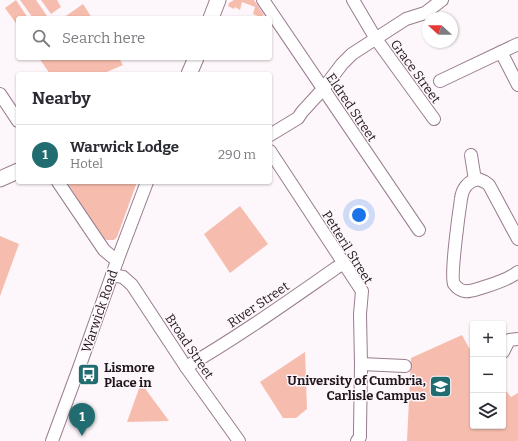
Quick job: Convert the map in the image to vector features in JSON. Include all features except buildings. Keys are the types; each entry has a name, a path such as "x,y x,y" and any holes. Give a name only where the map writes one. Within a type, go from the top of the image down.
{"main road":[{"path":"212,16 218,0"},
{"path":"190,72 195,60"},
{"path":"0,179 16,172"}],"street":[{"name":"Eldred Street","path":"263,0 419,230"},
{"name":"Grace Street","path":"353,0 376,39 434,119"},
{"path":"272,134 298,118 352,54 406,19 425,12 439,1"},
{"path":"440,81 518,44"},
{"path":"501,52 518,85"},
{"path":"0,94 16,118"},
{"name":"Petteril Street","path":"272,154 362,291 360,314 360,436 357,441"},
{"path":"471,155 475,180"},
{"path":"518,238 489,185 478,179 469,183 462,194 452,280 463,291 469,292 514,276 518,272"},
{"path":"59,184 104,250 117,261"},
{"name":"Warwick Road","path":"55,440 112,275 146,184"},
{"name":"River Street","path":"186,367 344,264"},
{"name":"Broad Street","path":"112,275 123,277 132,285 186,367 239,441"},
{"path":"506,346 511,337"},
{"path":"361,364 405,366"}],"shaded area":[{"path":"16,0 27,16 16,16 16,23 5,8"},
{"path":"20,0 36,0 47,16 32,16"},
{"path":"41,0 57,0 61,7 51,14"},
{"path":"234,0 254,0 264,15 258,16 253,14 255,7 242,2 240,10 235,7 234,9 228,6 229,3"},
{"path":"83,4 91,16 66,16"},
{"path":"40,60 120,60 123,65 107,72 49,72"},
{"path":"68,184 136,184 117,237 114,240 107,240 100,236"},
{"path":"240,206 268,244 230,273 204,234"},
{"path":"0,236 19,244 0,296"},
{"name":"University of Cumbria, Carlisle Campus","path":"462,335 470,350 470,429 506,429 506,391 511,397 518,393 518,441 407,441 411,358"},
{"path":"305,352 307,409 296,418 283,418 260,382"},
{"path":"141,383 169,421 127,422"}],"place":[{"name":"Lismore Place in","path":"88,374"},
{"name":"University of Cumbria, Carlisle Campus","path":"441,387"},
{"name":"Warwick Lodge","path":"82,436"}]}
